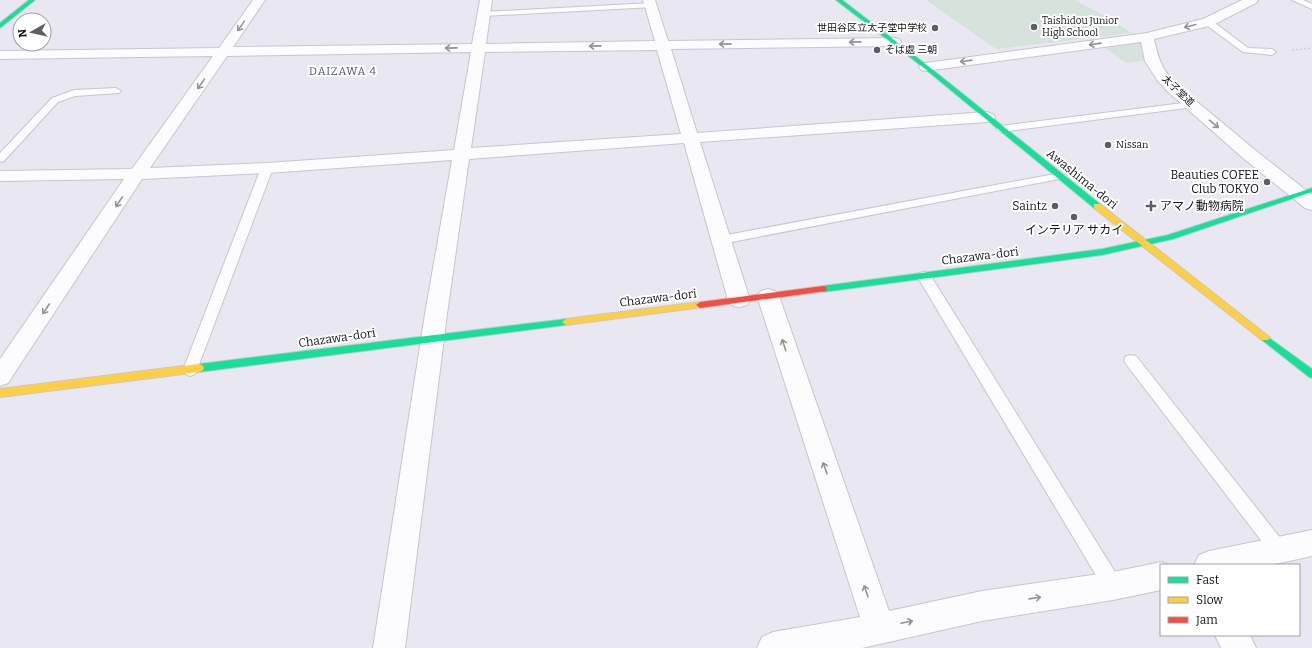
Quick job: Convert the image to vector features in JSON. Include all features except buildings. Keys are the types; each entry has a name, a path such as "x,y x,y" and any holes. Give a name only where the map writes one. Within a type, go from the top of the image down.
{"street":[{"path":"0,26 32,0"},
{"path":"0,377 137,174 259,0"},
{"name":"Awashima-dori","path":"839,0 926,67 1144,243 1312,374"},
{"path":"926,67 1147,37 1208,22 1248,1"},
{"path":"650,3 739,300"},
{"path":"389,648 432,338 485,7"},
{"name":"太子堂道","path":"1147,37 1152,61 1173,89 1191,105 1308,196"},
{"path":"0,55 894,42"},
{"path":"0,176 137,174 267,168 987,117"},
{"name":"Chazawa-dori","path":"0,393 739,300 1102,252 1170,237 1308,196"},
{"path":"768,296 879,628"},
{"path":"1214,564 1312,543"},
{"path":"773,648 838,643 879,628 982,606 1113,586 1160,576"},
{"path":"1232,636 1240,648"}],"lane":[{"path":"1296,0 1312,7"},
{"path":"485,7 650,3"},
{"path":"1208,22 1246,50 1272,52"},
{"path":"0,159 54,100 74,93 116,91"},
{"path":"1001,128 1191,105"},
{"path":"190,370 267,168"},
{"path":"721,240 1060,176"},
{"path":"924,276 1113,586"},
{"path":"1131,360 1279,550"}],"shaded area":[{"path":"926,0 1075,0 1119,24 1131,33 996,49"},
{"path":"1139,42 1145,44 1147,60 1127,63 1104,47"}],"traffic: fast":[{"path":"0,26 32,0"},
{"path":"839,0 926,67 1097,206"},
{"path":"823,289 1102,252 1170,237 1312,190"},
{"path":"199,368 566,322"},
{"path":"1265,338 1312,374"}],"traffic: slow":[{"path":"1097,206 1265,338"},
{"path":"566,322 700,305"},
{"path":"0,393 199,368"}],"traffic: jam":[{"path":"700,305 823,289"}],"place":[{"name":"Taishidou Junior High School","path":"1034,27"},
{"name":"世田谷区立太子堂中学校","path":"935,28"},
{"name":"そば處 三朝","path":"877,50"},
{"name":"Nissan","path":"1108,145"},
{"name":"Beauties COFEE Club TOKYO","path":"1267,182"},
{"name":"Saintz","path":"1055,206"},
{"name":"アマノ動物病院","path":"1151,206"},
{"name":"インテリア サカイ","path":"1074,217"}],"district":[{"name":"DAIZAWA 4","path":"343,71"}]}
